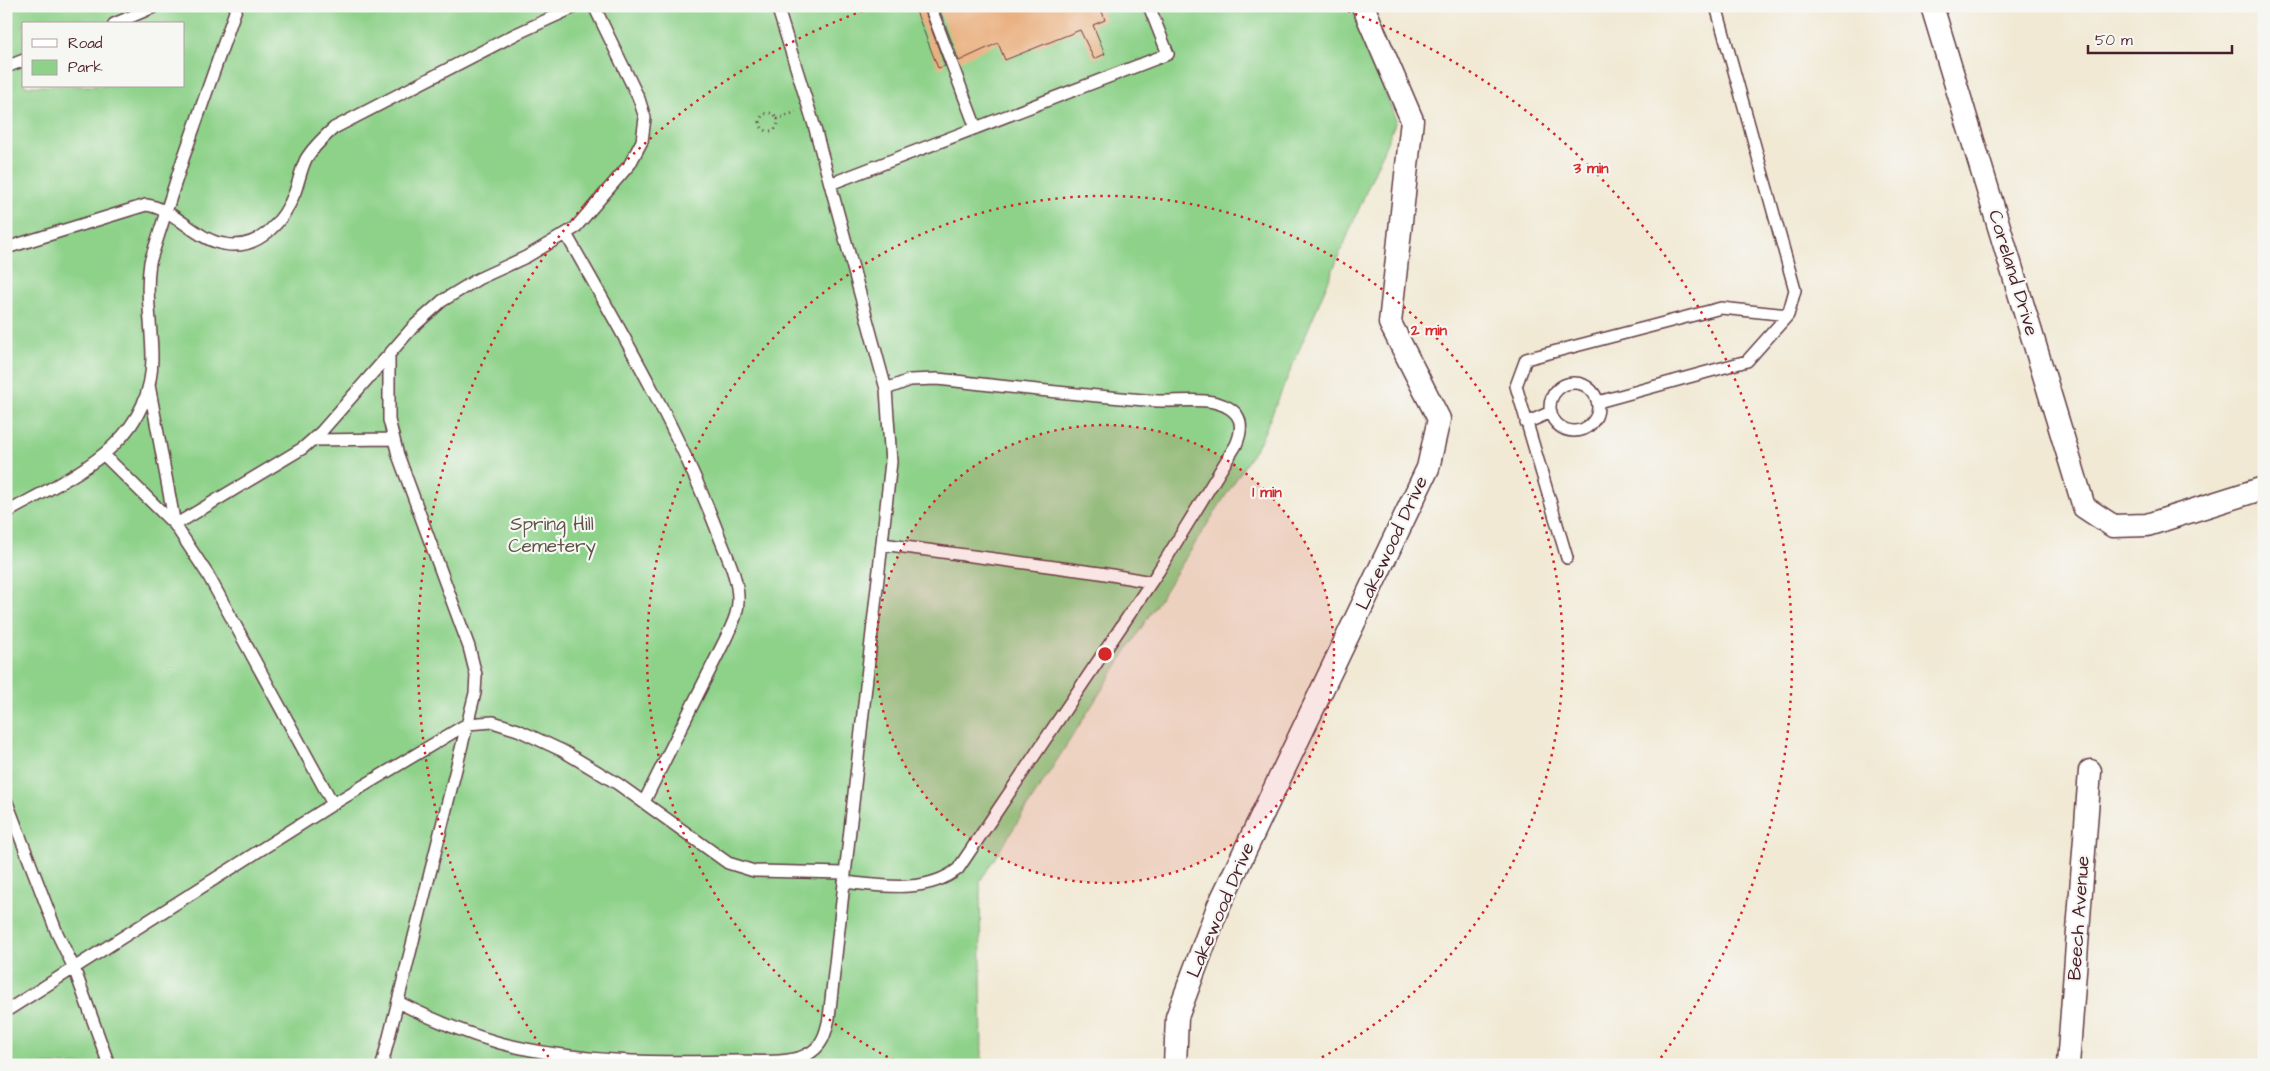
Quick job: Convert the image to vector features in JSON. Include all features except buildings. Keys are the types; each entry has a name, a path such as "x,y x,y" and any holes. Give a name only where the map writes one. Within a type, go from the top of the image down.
{"street":[{"name":"Lakewood Drive","path":"1175,1065 1177,1017 1218,907 1428,468 1439,419 1390,323 1412,120 1363,6"},
{"name":"Coreland Drive","path":"1932,6 2084,507 2113,526 2147,526 2264,488"},
{"name":"Beech Avenue","path":"2068,1065 2090,771"}],"lane":[{"path":"119,22 156,6"},
{"path":"6,513 104,455 128,432 146,396 152,359 147,280 150,262 237,6"},
{"path":"6,248 139,206 155,206 166,211 208,239 224,244 246,243 265,235 286,210 306,159 318,143 334,128 516,34 577,6"},
{"path":"175,524 303,448 322,432 389,354 442,301 478,279 526,257 566,234 586,217 630,164 642,141 645,125 639,99 594,6"},
{"path":"398,1002 450,1028 540,1052 632,1060 695,1062 806,1060 825,1035 829,1018 891,462 886,389 830,184 777,6"},
{"path":"930,6 976,128"},
{"path":"830,184 1168,54 1149,6"},
{"path":"1598,402 1747,361 1788,315 1795,290 1716,6"},
{"path":"6,67 22,61"},
{"path":"566,234 643,369 676,436 729,562 738,597 734,621 644,802"},
{"path":"1567,558 1516,386 1526,359 1721,308 1788,315"},
{"path":"382,1065 475,693 476,674 470,647 394,439 389,420 389,354"},
{"path":"6,1011 333,804 467,724 494,722 518,730 563,752 644,802 703,847 728,863 754,871 844,877 881,886 928,884 946,879 958,869 1151,582 1240,435 1240,420 1230,408 1206,402 1159,401 937,379 910,380 886,389"},
{"path":"1565,384 1581,384 1594,394 1598,402 1598,409 1592,423 1579,430 1564,428 1558,424 1551,412 1553,396 1565,384"},
{"path":"149,385 175,524"},
{"path":"1526,423 1551,412"},
{"path":"312,440 394,439"},
{"path":"104,455 175,524 208,575 333,804"},
{"path":"882,544 1100,572 1151,582"},
{"path":"6,800 57,933 74,968 109,1065"}],"path":[{"path":"768,112 774,114 778,121 776,128 771,131 763,128 760,121 762,115 768,112"}],"green space":[{"name":"Spring Hill Cemetery","path":"6,6 1353,6 1396,121 1261,440 980,881 982,1065 6,1065"}]}
